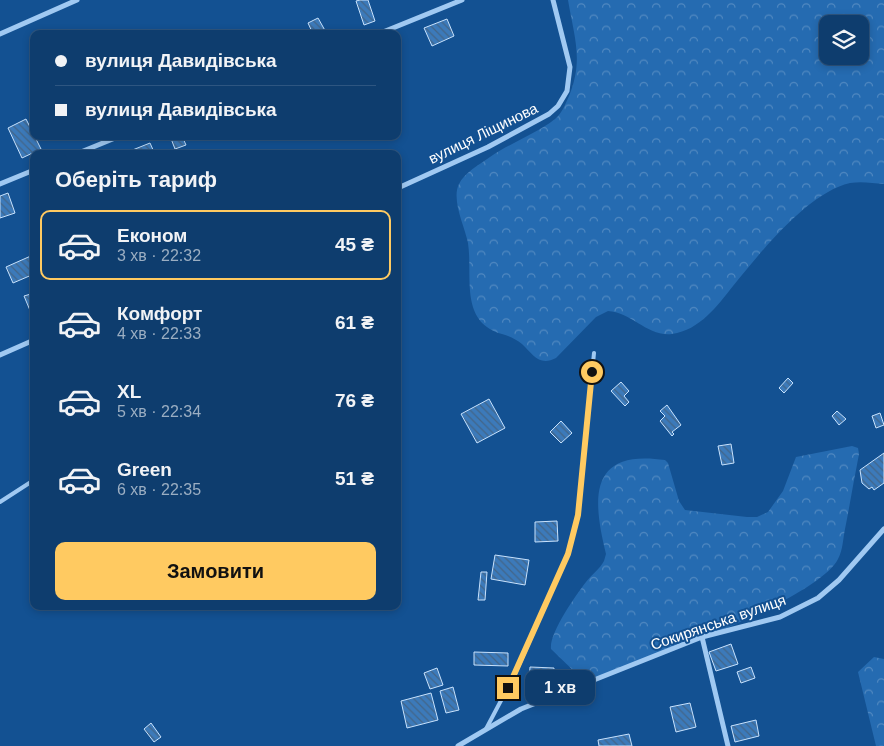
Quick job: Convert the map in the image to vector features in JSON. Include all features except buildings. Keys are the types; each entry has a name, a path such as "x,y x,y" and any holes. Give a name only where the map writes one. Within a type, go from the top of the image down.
{"street":[{"path":"0,34 77,0"},
{"path":"388,30 462,0"},
{"name":"вулиця Ліщинова","path":"401,187 488,147 548,114 558,106 566,92 570,66 553,0"},
{"path":"86,150 110,140"},
{"path":"0,184 30,172"},
{"path":"0,355 30,342"},
{"name":"Сокирянська вулиця","path":"458,746 521,709 702,638 780,616 818,598 839,580 884,529"},
{"path":"702,638 728,746"}],"lane":[{"path":"486,730 515,674 568,554 578,515 594,353"},
{"path":"0,502 30,483"}],"green space":[{"path":"568,0 884,0 884,184 850,183 834,189 817,199 786,226 757,257 714,309 691,328 682,332 663,334 655,332 624,315 608,311 596,317 556,358 545,361 541,360 522,344 488,328 479,319 474,309 471,296 468,243 459,213 457,190 461,180 473,169 555,119 569,96 574,83 577,59"},
{"path":"852,446 858,448 859,454 842,548 838,559 824,575 798,592 727,628 650,659 595,678 579,676 551,649 554,634 564,614 586,582 604,561 606,554 601,533 598,496 602,482 609,470 622,462 640,459 665,460 668,463 679,501 685,510 757,517 768,512 783,491 796,457"},
{"path":"874,657 884,659 884,746 876,746 858,672"}],"route":[{"path":"508,688 568,554 578,515 592,372"}]}
